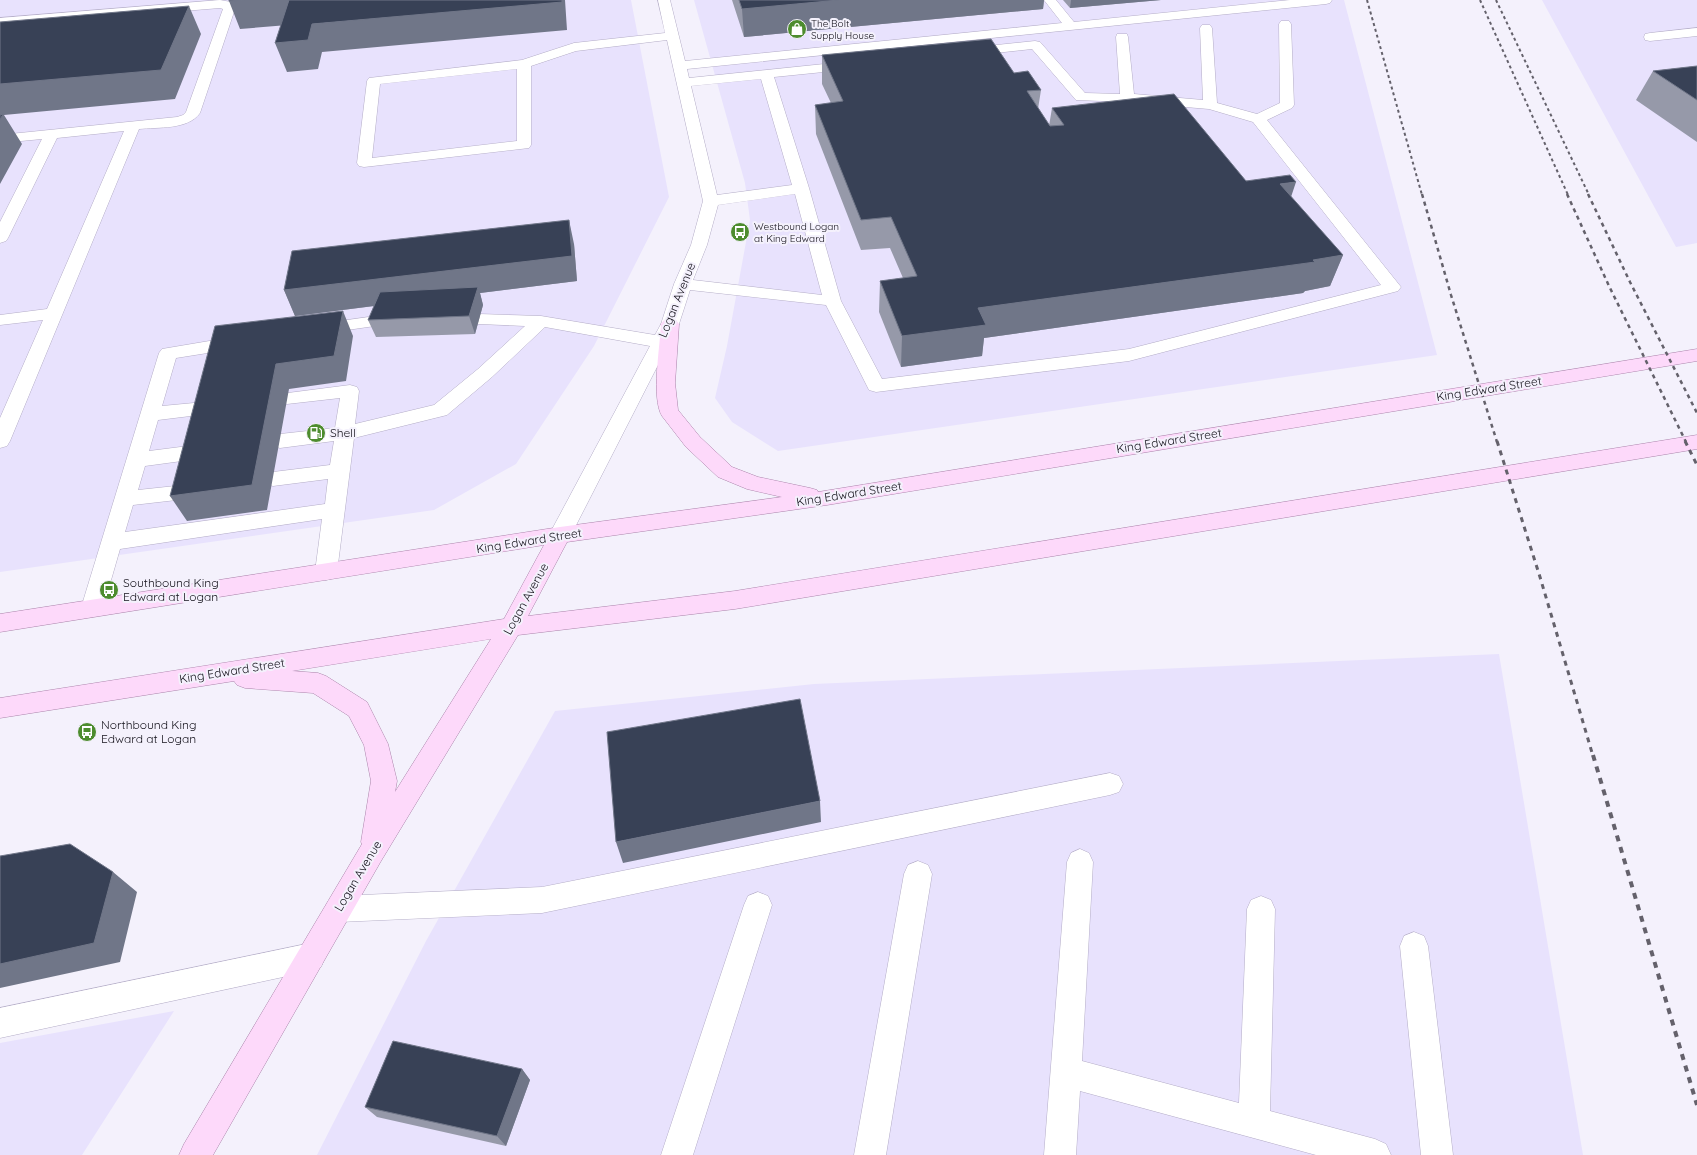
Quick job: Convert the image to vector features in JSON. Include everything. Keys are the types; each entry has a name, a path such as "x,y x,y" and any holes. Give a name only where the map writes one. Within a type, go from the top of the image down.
{"main road":[{"path":"670,324 666,383 669,411 693,442 725,472 732,475 754,484 827,498"},
{"name":"King Edward Street","path":"0,623 560,535 827,498 1697,355"},
{"name":"King Edward Street","path":"0,708 511,627 742,599 1697,442"},
{"name":"Logan Avenue","path":"195,1155 372,852 511,627 560,535"},
{"path":"204,676 318,683 358,709 376,744 384,781 372,852"}],"street":[{"name":"Logan Avenue","path":"560,535 670,324 683,284 699,245 711,200 682,83 664,0"},
{"path":"1050,0 1071,26"},
{"path":"679,66 1326,0"},
{"path":"0,22 220,4 227,5 229,9 193,113 188,118 179,121 0,139"},
{"path":"1258,119 1287,105 1285,24"},
{"path":"1206,28 1210,105"},
{"path":"1650,37 1697,32"},
{"path":"524,64 524,145 364,164 374,81 524,64 574,47 672,36"},
{"path":"1122,37 1127,98"},
{"path":"766,74 801,188 832,301 876,386 1128,355 1392,288 1258,119 1210,105 1127,98 1081,97 1035,45 958,54"},
{"path":"682,83 865,63"},
{"path":"0,442 134,125"},
{"path":"0,238 52,134"},
{"path":"711,200 801,188"},
{"path":"683,284 832,301"},
{"path":"0,320 55,313"},
{"path":"480,318 540,321 661,342"},
{"path":"302,332 383,320"},
{"path":"280,441 344,433 440,410 485,373 540,321"},
{"path":"92,608 168,353 255,339"},
{"path":"288,398 350,391 326,572"},
{"path":"150,414 215,407"},
{"path":"136,460 204,451"},
{"path":"273,479 339,471"},
{"path":"124,500 194,490"},
{"path":"112,542 335,510"},
{"path":"339,909 542,900 1110,784"},
{"path":"1060,1155 1080,862"},
{"path":"870,1155 918,874"},
{"path":"678,1155 758,905"},
{"path":"1254,1122 1261,909"},
{"path":"1414,946 1437,1155"},
{"path":"0,1024 311,957"},
{"path":"1066,1072 1375,1155"}],"shaded area":[{"path":"0,0 631,0 669,197 594,346 516,464 434,510 0,572"},
{"path":"694,0 1344,0 1437,355 778,451 732,422 715,398 727,346 750,220 745,183"},
{"path":"1542,0 1697,0 1697,243 1676,247"},
{"path":"1499,654 1583,1155 317,1155 426,941 555,711 814,684"},
{"path":"174,1011 82,1155 0,1155 0,1043"}],"building":[{"path":"289,0 562,0 562,2 312,24 308,40 275,43"},
{"path":"739,0 839,0 742,9"},
{"path":"189,6 161,70 0,84 0,22"},
{"path":"991,39 1014,73 1028,71 1041,90 1027,91 1050,126 1064,125 1052,108 1174,94 1246,181 1290,175 1296,182 1280,184 1343,255 1313,260 1315,262 978,308 986,325 902,336 880,281 917,276 891,217 861,220 815,105 843,101 822,55"},
{"path":"1697,66 1697,100 1653,71"},
{"path":"569,220 572,256 284,290 292,251"},
{"path":"478,287 469,316 368,320 380,292"},
{"path":"343,311 334,356 276,364 252,485 170,496 215,326"},
{"path":"800,699 820,801 616,842 607,732"},
{"path":"70,844 113,872 94,943 0,964 0,856"},
{"path":"393,1041 522,1069 497,1136 365,1107"}],"railway":[{"path":"1367,0 1422,195"},
{"path":"1480,0 1568,195"},
{"path":"1496,0 1589,195"},
{"path":"1422,194 1451,295 1497,442"},
{"path":"1567,194 1609,286 1686,442"},
{"path":"1588,194 1630,282 1697,413"},
{"path":"1497,441 1540,577 1593,756"},
{"path":"1685,441 1697,465"},
{"path":"1593,755 1697,1105"}],"place":[{"name":"The Bolt Supply House","path":"797,29"},
{"name":"Westbound Logan at King Edward","path":"740,232"},
{"name":"Shell","path":"316,433"},
{"name":"Southbound King Edward at Logan","path":"109,590"},
{"name":"Northbound King Edward at Logan","path":"87,732"}]}
